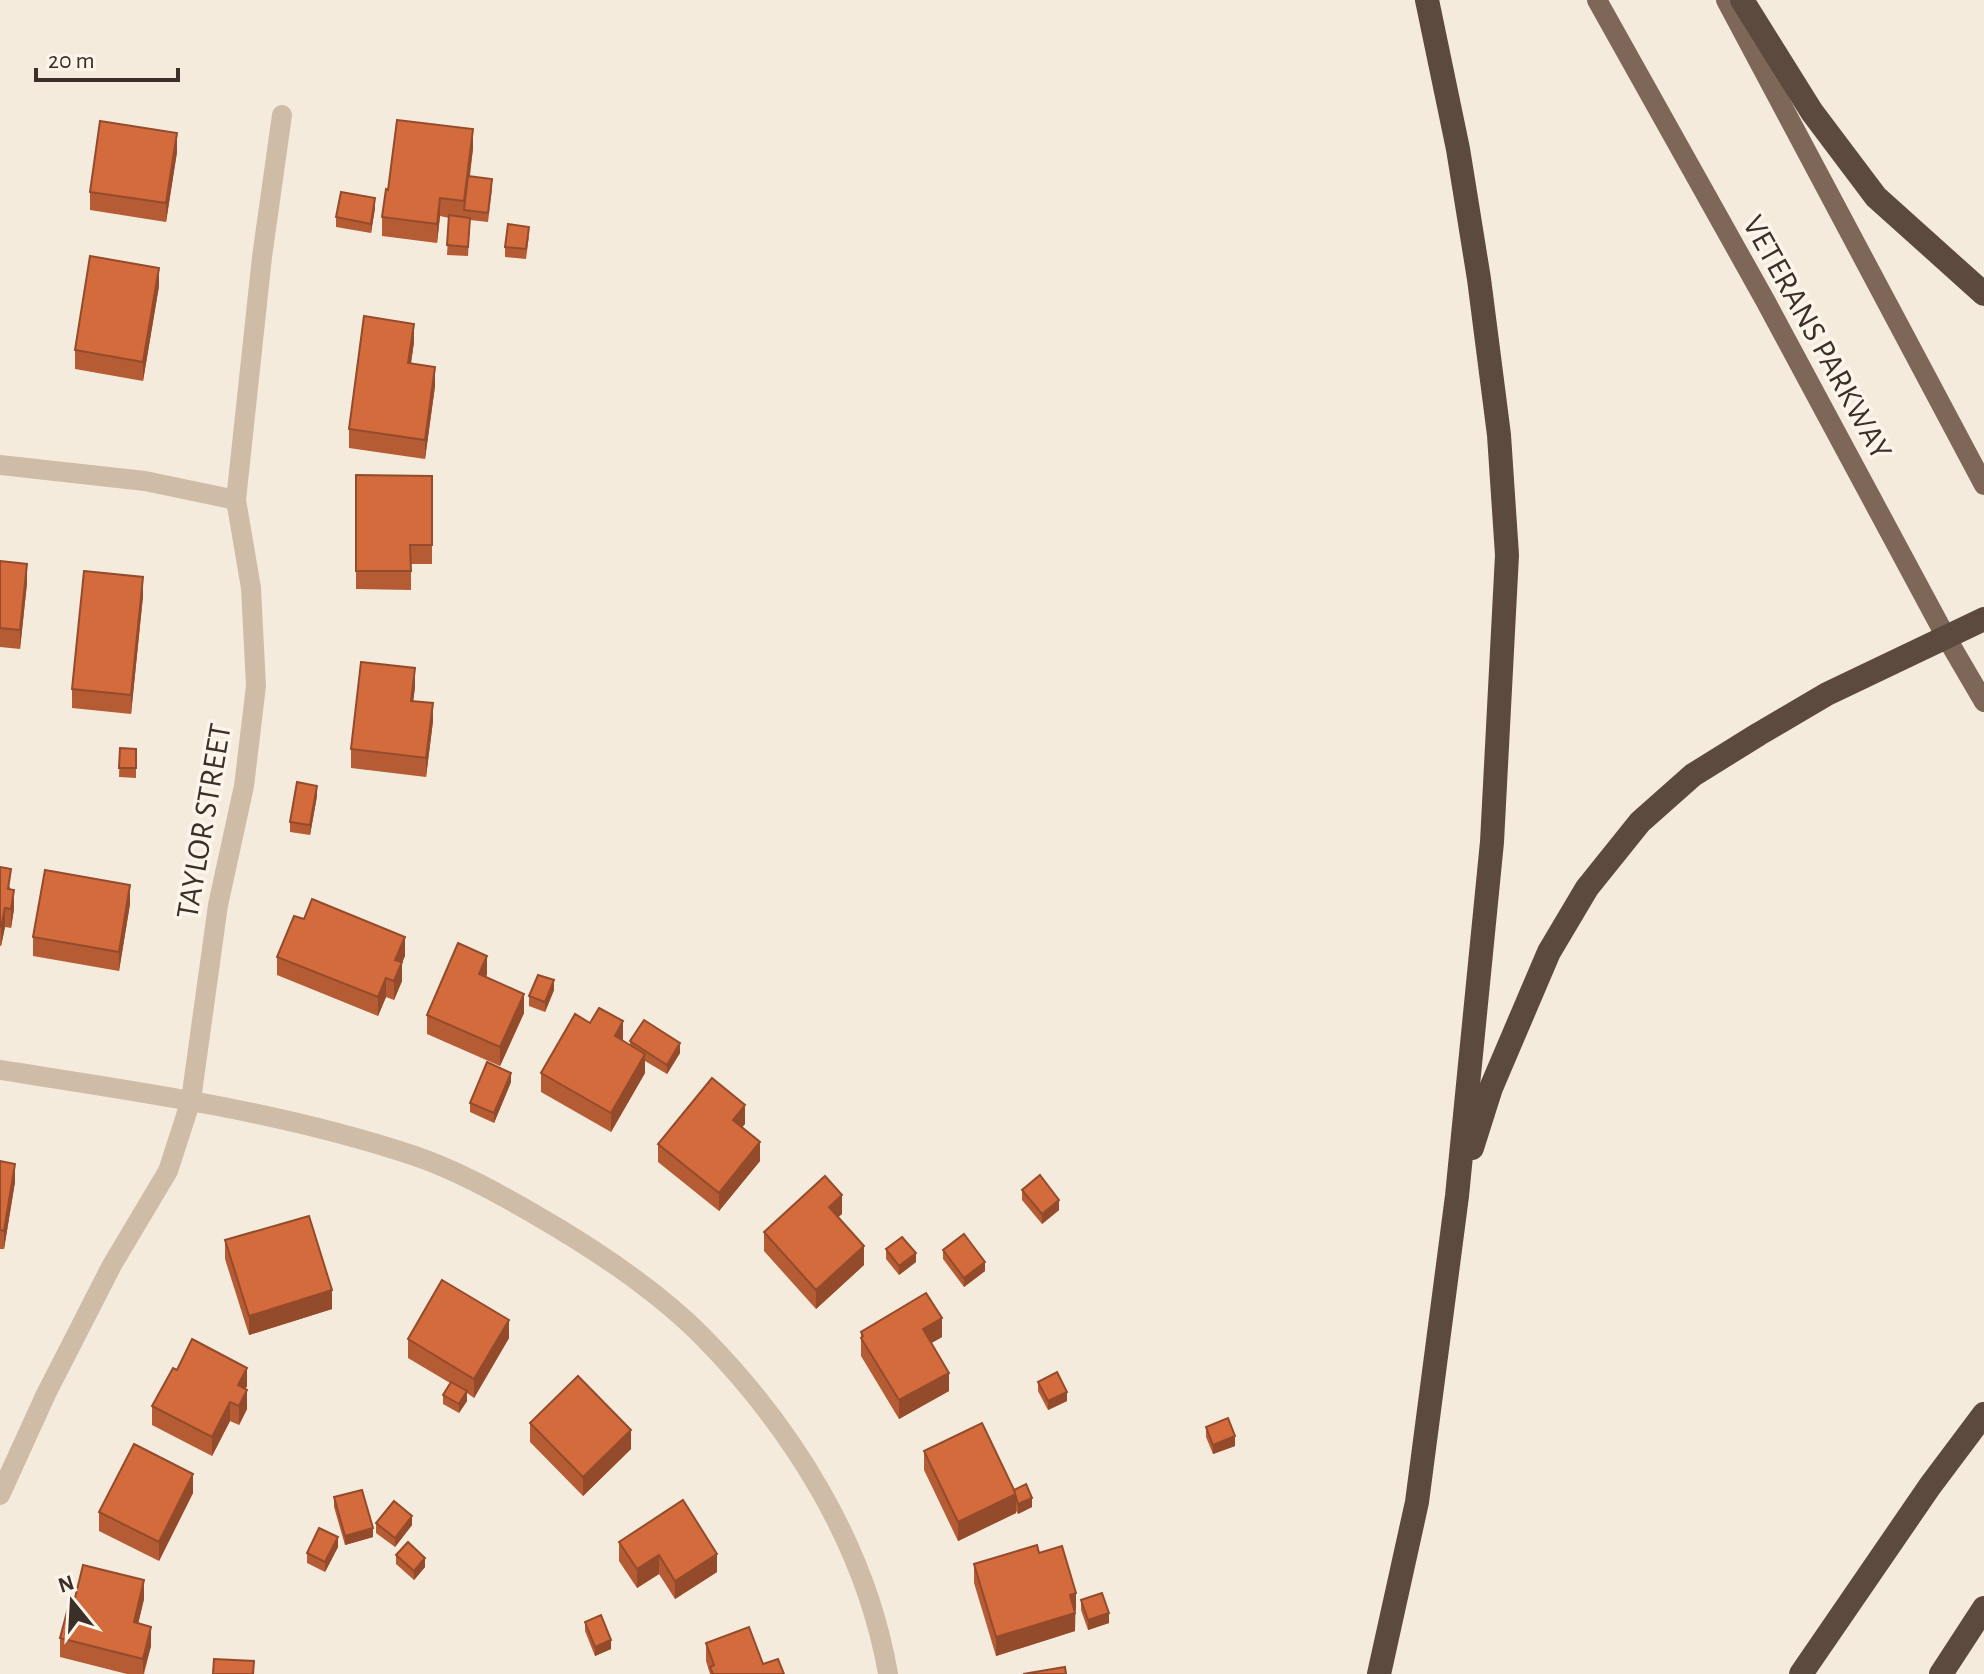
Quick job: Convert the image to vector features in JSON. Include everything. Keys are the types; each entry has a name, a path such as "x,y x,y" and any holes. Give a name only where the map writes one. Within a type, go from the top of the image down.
{"highway":[{"path":"1379,1674 1417,1502 1457,1196 1492,842 1507,555 1499,435 1479,279 1458,149 1427,0"},
{"path":"1742,0 1812,112 1876,197 1984,294"},
{"path":"1457,1196 1491,1088 1549,952 1587,888 1640,822 1693,775 1759,734 1827,694 1984,619"},
{"path":"1801,1674 1930,1486 1984,1414"},
{"path":"1941,1674 1984,1608"}],"main road":[{"name":"VETERANS PARKWAY","path":"1597,0 1984,702"},
{"path":"1726,0 1984,485"}],"street":[{"name":"TAYLOR STREET","path":"0,1495 46,1394 112,1265 168,1171 191,1100 218,905 244,786 256,686 251,588 236,500 262,257 282,115"},
{"path":"0,465 145,481 236,500"},
{"path":"0,1070 191,1100 308,1124 417,1157 492,1190 566,1232 639,1283 700,1334 766,1409 812,1475 855,1558 885,1653 888,1674"}],"building":[{"path":"397,120 473,129 464,201 440,198 437,224 382,217"},
{"path":"100,121 177,133 166,203 90,192"},
{"path":"468,176 492,179 488,213 464,210"},
{"path":"341,192 375,198 371,224 336,217"},
{"path":"449,215 470,218 468,247 447,245"},
{"path":"508,224 529,227 526,249 505,247"},
{"path":"90,256 159,268 143,362 75,350"},
{"path":"364,316 414,324 408,363 435,367 425,440 349,429"},
{"path":"356,475 432,476 432,545 410,545 411,571 356,571"},
{"path":"0,561 27,564 20,630 0,628"},
{"path":"84,571 143,577 131,695 72,689"},
{"path":"361,662 415,668 411,701 433,703 426,758 351,749"},
{"path":"120,748 136,749 136,768 119,768"},
{"path":"297,782 317,786 310,825 290,822"},
{"path":"0,867 11,869 8,889 14,890 11,909 5,908 1,927 0,927"},
{"path":"45,870 130,885 119,952 33,937"},
{"path":"312,899 405,937 395,960 402,962 394,981 386,978 378,997 277,957 294,916 304,919"},
{"path":"458,943 487,956 479,974 524,994 500,1047 427,1015"},
{"path":"538,975 554,980 545,1002 529,996"},
{"path":"599,1008 623,1021 615,1036 645,1054 611,1113 541,1073 575,1014 590,1023"},
{"path":"644,1020 680,1043 667,1065 630,1041"},
{"path":"487,1062 511,1073 494,1113 470,1103"},
{"path":"712,1078 745,1105 733,1120 760,1142 719,1193 658,1144"},
{"path":"0,1161 15,1164 4,1231 0,1230"},
{"path":"1040,1175 1059,1200 1042,1214 1022,1190"},
{"path":"825,1176 842,1195 829,1207 864,1246 816,1290 764,1232"},
{"path":"309,1216 332,1290 249,1316 225,1240"},
{"path":"964,1234 985,1262 964,1278 943,1250"},
{"path":"902,1237 916,1253 899,1266 886,1249"},
{"path":"442,1280 509,1320 474,1379 408,1339"},
{"path":"926,1293 942,1318 923,1329 949,1373 899,1400 861,1338 861,1332"},
{"path":"192,1339 247,1368 238,1385 247,1390 239,1406 230,1402 212,1437 152,1406 173,1368 177,1370"},
{"path":"1057,1372 1067,1392 1048,1401 1038,1382"},
{"path":"578,1376 631,1430 583,1477 530,1423"},
{"path":"451,1382 467,1391 459,1404 443,1395"},
{"path":"1228,1418 1235,1436 1213,1445 1206,1427"},
{"path":"982,1423 1016,1494 958,1522 924,1451"},
{"path":"134,1444 193,1474 159,1542 99,1512"},
{"path":"1026,1484 1032,1498 1018,1504 1014,1490"},
{"path":"362,1490 373,1528 345,1536 334,1497"},
{"path":"683,1500 717,1554 675,1581 659,1555 637,1569 619,1542"},
{"path":"394,1501 412,1516 395,1538 376,1523"},
{"path":"319,1528 338,1537 325,1562 307,1553"},
{"path":"408,1542 425,1558 414,1571 396,1555"},
{"path":"1037,1545 1039,1553 1062,1546 1076,1593 1070,1595 1075,1613 996,1637 974,1564"},
{"path":"83,1565 144,1580 134,1622 151,1627 143,1659 60,1638"},
{"path":"1102,1593 1109,1613 1088,1620 1081,1600"},
{"path":"601,1615 611,1640 595,1647 585,1622"},
{"path":"749,1627 763,1664 778,1659 784,1674 713,1674 710,1667 714,1665 706,1643"},
{"path":"214,1659 254,1661 253,1674 213,1674"},
{"path":"1065,1667 1066,1674 1023,1674"}]}
